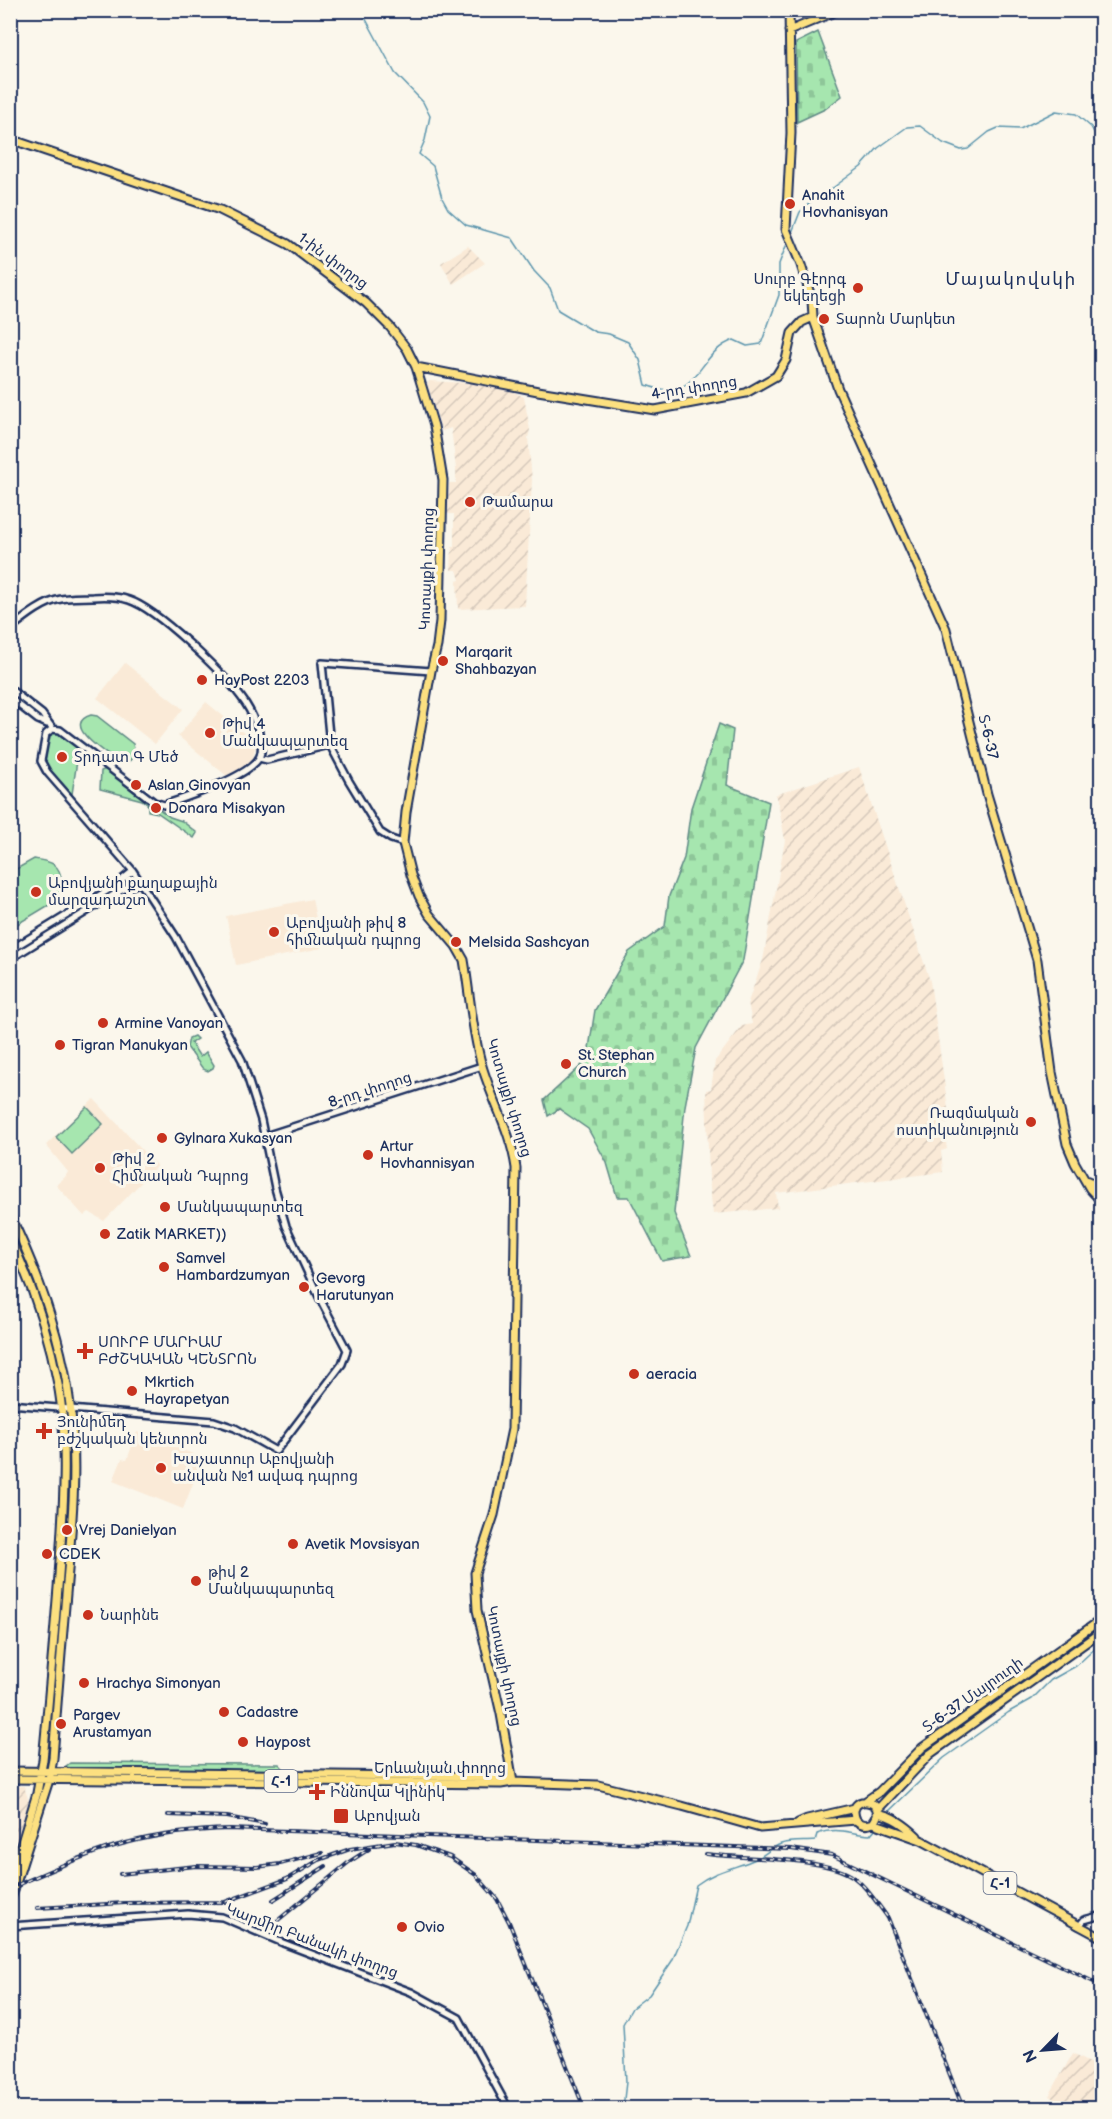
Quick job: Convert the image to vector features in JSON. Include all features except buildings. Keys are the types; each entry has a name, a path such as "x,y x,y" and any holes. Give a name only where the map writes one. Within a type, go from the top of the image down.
{"main road":[{"name":"Տ-6-37","path":"789,10 790,154 786,229 812,300 813,317 838,389 946,629 987,794 1037,960 1052,1072 1067,1144 1084,1179 1101,1193"},
{"path":"789,31 839,10"},
{"name":"1-ին փողոց","path":"10,139 220,210 288,244 366,303 396,333 417,367"},
{"name":"4-րդ փողոց","path":"417,367 655,410 746,393 776,375 786,360 792,333 802,322 813,317"},
{"name":"Կոտայքի փողոց","path":"417,367 434,426 442,471 440,621 406,812 403,843 419,896 429,914 456,946 464,960 482,1066 505,1128 516,1168 512,1429 494,1515 475,1573 477,1610 501,1714 513,1782"},
{"name":"Տ-6-37","path":"1095,1186 1101,1202"},
{"path":"10,1215 42,1288 59,1343 71,1408 73,1460 71,1528 50,1776 10,1902"},
{"path":"10,1238 33,1295 59,1386 64,1460 62,1527 42,1771 10,1881"},
{"name":"Տ-6-37 Մայրուղի","path":"867,1801 879,1792 922,1748 1101,1619"},
{"name":"Տ-6-37 Մայրուղի","path":"877,1811 930,1754 1101,1631"},
{"name":"Հ-1","path":"10,1771 42,1771 50,1776"},
{"name":"Երևանյան փողոց","path":"50,1776 501,1784 513,1782"},
{"name":"Հ-1","path":"10,1779 40,1779 50,1776"},
{"name":"Հ-1","path":"513,1782 598,1785 760,1828 856,1820 864,1825 873,1823 921,1840 1101,1938"},
{"name":"Հ-1","path":"793,1825 807,1819 855,1808 867,1801 873,1804 877,1811 904,1824 921,1840"},
{"path":"855,1808 856,1820"},
{"path":"873,1823 877,1811"}],"street":[{"path":"10,629 42,607 60,599 108,596 134,602 196,650 241,697 255,722 261,744 260,758 239,776 164,805 156,803 62,731 51,730"},
{"path":"403,843 380,832 330,745 322,663 431,671"},
{"path":"10,689 42,714 51,730"},
{"path":"10,698 38,720 47,724"},
{"path":"10,1404 214,1421 235,1428 276,1451 342,1364 347,1350 286,1226 275,1188 255,1097 242,1060 176,937 141,882 44,768 41,761 42,752 45,736 51,730"},
{"path":"260,758 267,760 330,745"},
{"path":"10,950 113,886 133,871"},
{"path":"10,959 103,902 141,882"},
{"name":"8-րդ փողոց","path":"265,1136 482,1066"},
{"name":"Կարմիր Բանակի փողոց","path":"10,1926 56,1925 188,1914 222,1917 411,1992 459,2018 508,2109"},
{"path":"1079,1926 1084,1920 1101,1915"}],"shaded area":[{"path":"468,246 485,263 453,284 441,263"},
{"path":"430,381 500,385 524,397 530,430 528,438 532,480 525,606 458,609 457,581 460,580 457,570 451,570 454,514 447,514 449,483 456,483 451,428 442,431 427,384"},
{"path":"125,663 183,709 155,744 97,698"},
{"path":"206,702 256,743 253,758 241,772 227,776 178,736"},
{"path":"859,767 930,981 950,1123 943,1124 947,1149 941,1151 943,1172 776,1193 778,1208 713,1214 709,1179 706,1090 711,1089 715,1061 742,1026 752,1024 748,1002 763,960 785,840 775,795"},
{"name":"Աբովյանի թիվ 8 հիմնական դպրոց","path":"312,899 322,948 236,965 226,916"},
{"path":"94,1099 157,1166 104,1221 89,1212 84,1216 56,1185 68,1172 46,1145"},
{"path":"137,1432 203,1458 183,1509 113,1481 122,1459 127,1460"},
{"path":"11,1786 24,1786 29,1802 11,1864"},
{"path":"1073,2053 1101,2068 1101,2108 1070,2108 1049,2096"}],"green space":[{"path":"818,32 842,96 825,109 797,122 796,43"},
{"path":"91,715 97,716 133,744 134,752 130,760 119,763 89,740 80,726 83,720"},
{"path":"719,724 733,730 727,785 769,802 743,960 696,1048 685,1106 674,1213 691,1256 662,1261 629,1197 617,1197 607,1163 588,1129 559,1109 548,1116 544,1100 582,1065 589,1048 595,1010 629,952 665,926 669,896 684,858 691,808"},
{"path":"53,731 59,732 83,751 77,761 72,794 48,768 45,761 49,736"},
{"path":"106,769 170,817 182,821 197,833 194,838 158,813 148,811 148,805 142,800 100,789 101,771"},
{"name":"Աբովյանի քաղաքային մարզադաշտ","path":"34,859 51,863 57,867 62,885 59,899 11,928 11,872"},
{"path":"118,887 119,889 11,956 11,954"},
{"path":"194,1036 197,1039 191,1043 200,1057 206,1052 214,1065 208,1071 203,1069 187,1047 189,1038"},
{"path":"87,1107 103,1124 72,1154 56,1137"},
{"path":"70,1763 279,1764 283,1768 281,1771 70,1769 66,1766"}],"waterway":[{"path":"361,10 395,73 423,102 430,116 425,140 419,154 433,166 442,198 448,209 466,225 512,238 534,271 550,288 558,310 595,332 609,334 628,342 640,360 646,385 664,390 677,389 696,375 711,355 734,340 747,346 761,344 779,295 779,264 786,246"},
{"path":"791,235 800,212 814,199 861,167 878,148 907,127 920,126 943,143 961,150 968,149 989,132 998,128 1020,129 1056,111 1076,114 1091,127 1102,147"},
{"path":"888,1812 944,1758 1009,1712 1032,1699 1051,1680 1076,1666 1102,1642"},
{"path":"623,2108 626,2082 623,2024 632,2008 649,1995 672,1961 687,1926 696,1885 717,1873 756,1859 781,1844 815,1841 817,1834 831,1831 870,1835 876,1828"}],"railway":[{"path":"168,1815 227,1817 265,1824"},
{"path":"10,1888 111,1847 191,1831 230,1829 791,1849 832,1855 1102,1986"},
{"path":"37,1908 125,1903 225,1902 287,1879 319,1860 350,1849 395,1842 416,1845 450,1857 476,1875 497,1899 509,1922 584,2108"},
{"path":"277,1921 349,1862 369,1849"},
{"path":"120,1874 196,1866 257,1867 280,1864 322,1853"},
{"path":"706,1854 822,1865 852,1876 862,1885 888,1918 963,2108"},
{"path":"273,1900 326,1866"}],"place":[{"name":"Anahit Hovhanisyan","path":"790,204"},
{"name":"Սուրբ Գէորգ եկեղեցի","path":"858,288"},
{"name":"Տարոն Մարկետ","path":"824,319"},
{"name":"Թամարա","path":"470,502"},
{"name":"Marqarit Shahbazyan","path":"443,661"},
{"name":"HayPost 2203","path":"202,680"},
{"name":"Թիվ 4 Մանկապարտեզ","path":"210,733"},
{"name":"Տրդատ Գ Մեծ","path":"62,757"},
{"name":"Aslan Ginovyan","path":"136,785"},
{"name":"Donara Misakyan","path":"156,808"},
{"name":"Աբովյանի քաղաքային մարզադաշտ","path":"36,892"},
{"name":"Աբովյանի թիվ 8 հիմնական դպրոց","path":"274,932"},
{"name":"Melsida Sashcyan","path":"456,942"},
{"name":"Armine Vanoyan","path":"103,1023"},
{"name":"Tigran Manukyan","path":"60,1045"},
{"name":"St. Stephan Church","path":"566,1064"},
{"name":"Ռազմական ոստիկանություն","path":"1031,1122"},
{"name":"Gylnara Xukasyan","path":"162,1138"},
{"name":"Artur Hovhannisyan","path":"368,1155"},
{"name":"Թիվ 2 Հիմնական Դպրոց","path":"100,1168"},
{"name":"Մանկապարտեզ","path":"165,1207"},
{"name":"Zatik MARKET))","path":"105,1234"},
{"name":"Samvel Hambardzumyan","path":"164,1267"},
{"name":"Gevorg Harutunyan","path":"304,1287"},
{"name":"ՍՈՒՐԲ ՄԱՐԻԱՄ ԲԺՇԿԱԿԱՆ ԿԵՆՏՐՈՆ","path":"85,1351"},
{"name":"aeracia","path":"634,1374"},
{"name":"Mkrtich Hayrapetyan","path":"132,1391"},
{"name":"Յունիմեդ բժշկական կենտրոն","path":"44,1431"},
{"name":"Խաչատուր Աբովյանի անվան №1 ավագ դպրոց","path":"161,1468"},
{"name":"Vrej Danielyan","path":"67,1530"},
{"name":"Avetik Movsisyan","path":"293,1544"},
{"name":"CDEK","path":"47,1554"},
{"name":"թիվ 2 Մանկապարտեզ","path":"196,1581"},
{"name":"Նարինե","path":"88,1615"},
{"name":"Hrachya Simonyan","path":"84,1683"},
{"name":"Cadastre","path":"224,1712"},
{"name":"Pargev Arustamyan","path":"61,1724"},
{"name":"Haypost","path":"243,1742"},
{"name":"Իննովա Կլինիկ","path":"317,1792"},
{"name":"Աբովյան","path":"341,1816"},
{"name":"Ovio","path":"402,1927"}],"district":[{"name":"Մայակովսկի","path":"1011,279"}]}
